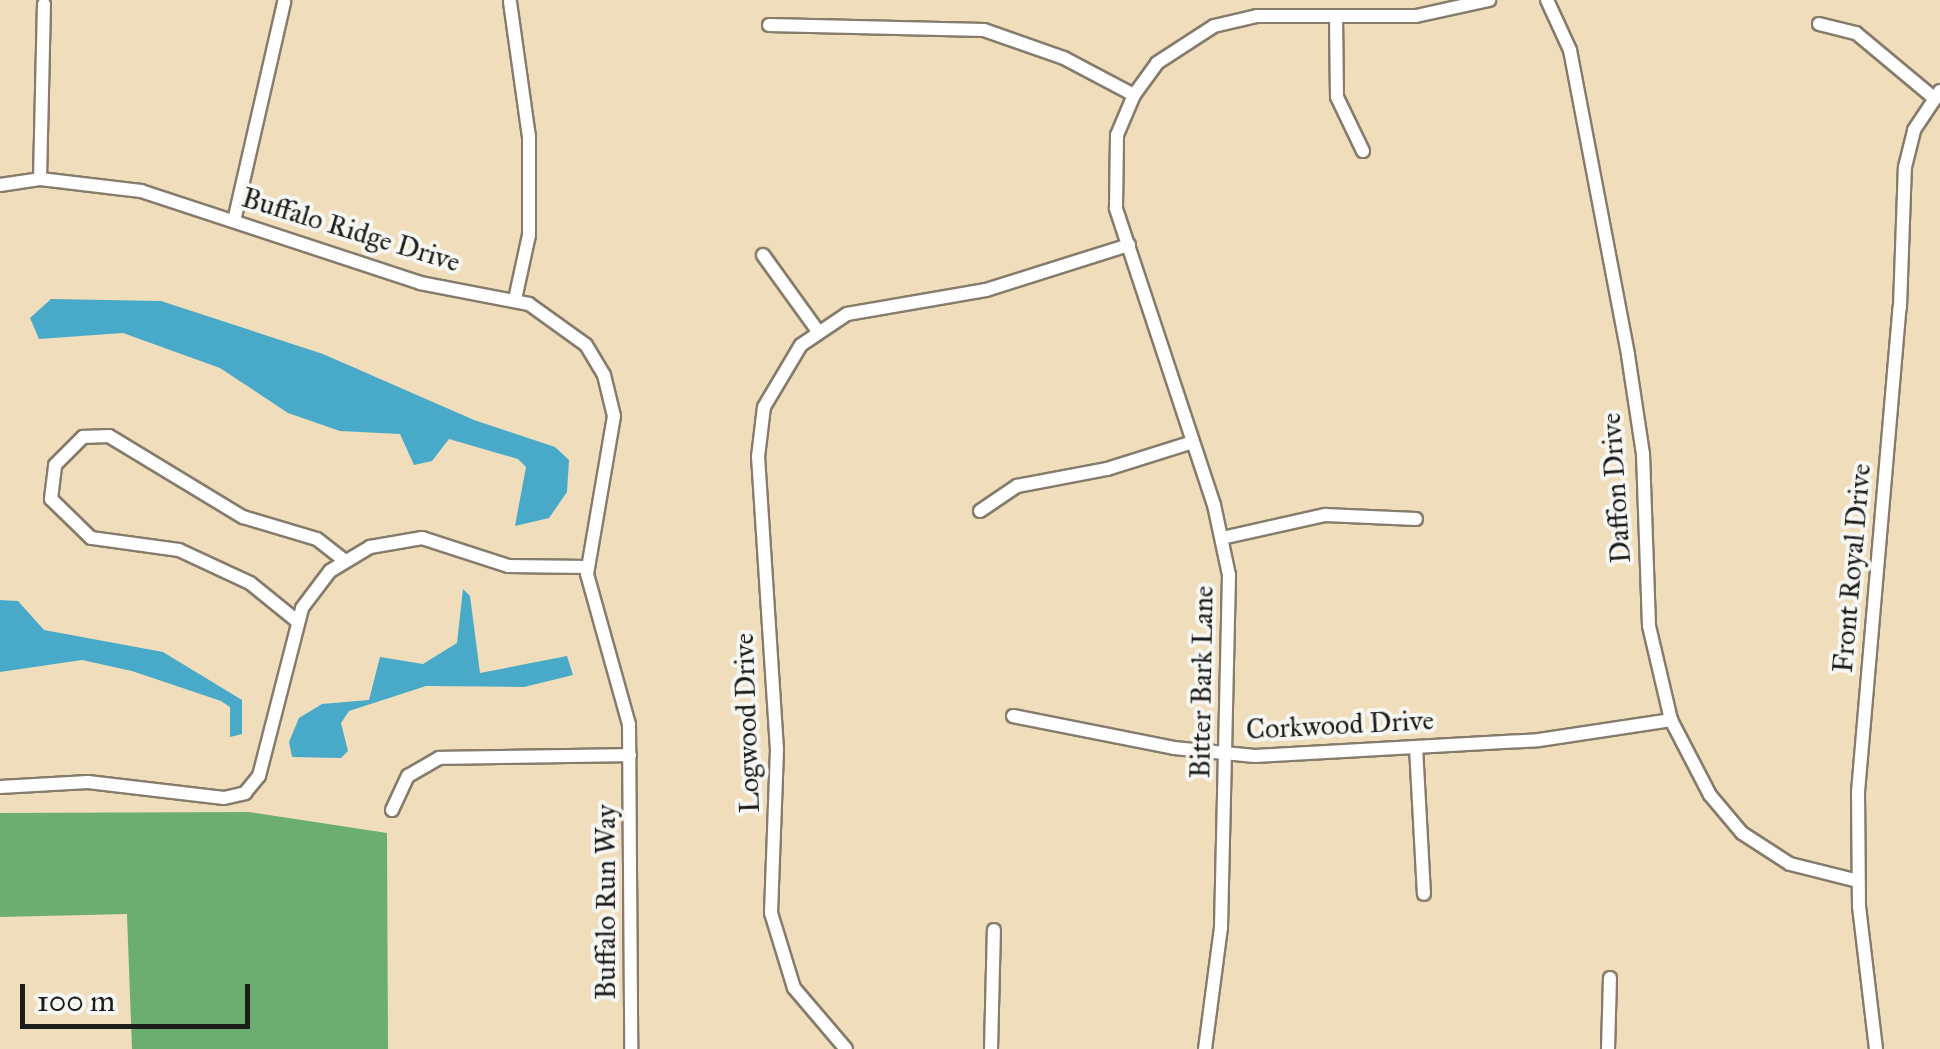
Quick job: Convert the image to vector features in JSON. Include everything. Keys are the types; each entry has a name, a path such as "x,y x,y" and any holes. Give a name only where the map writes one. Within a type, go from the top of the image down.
{"street":[{"path":"769,25 984,30 1048,51 1134,95 1165,56 1214,26 1257,16 1416,16 1489,0"},
{"name":"Daffon Drive","path":"1546,0 1570,50 1628,355 1642,454 1649,626 1671,720 1710,795 1742,833 1790,864 1858,880"},
{"path":"234,220 284,2"},
{"path":"510,2 528,136 529,235 516,299"},
{"path":"40,179 44,4"},
{"path":"1336,16 1337,97 1344,122 1363,152"},
{"path":"1819,24 1856,33 1937,94"},
{"name":"Front Royal Drive","path":"1876,1049 1858,880 1858,792 1900,307 1905,167 1914,130 1937,94"},
{"name":"Bitter Bark Lane","path":"1134,95 1114,157 1116,208 1222,538 1231,606 1221,928 1205,1049"},
{"name":"Buffalo Ridge Drive","path":"0,186 40,179 141,191 420,283 516,299 560,321 586,345 611,396 614,430 587,567"},
{"path":"763,255 817,330 867,308 986,290 1129,245"},
{"name":"Logwood Drive","path":"817,330 774,384 758,450 777,750 771,913 788,975 809,1012 840,1047"},
{"path":"297,621 250,583 179,550 91,538 57,508 50,477 80,439 105,434 243,517 317,539 344,560"},
{"path":"980,511 1018,486 1107,469 1193,442"},
{"path":"1222,538 1325,515 1416,519"},
{"path":"0,787 88,782 241,795 259,776 297,621 320,582 344,560 380,543 422,538 508,566 587,567"},
{"name":"Buffalo Run Way","path":"587,567 591,601 627,710 631,1049"},
{"name":"Corkwood Drive","path":"1013,716 1227,754 1416,748 1554,738 1671,720"},
{"path":"1416,748 1424,894"},
{"path":"392,810 408,776 440,758 630,755"},
{"path":"991,1049 994,930"},
{"path":"1608,1049 1610,978"}],"green space":[{"path":"249,812 387,833 388,1049 132,1049 127,914 0,917 0,813"}],"water":[{"path":"51,299 161,301 323,354 474,420 555,447 569,460 567,492 549,518 515,526 526,467 518,459 449,439 432,461 414,465 400,434 340,431 288,413 220,368 123,333 39,339 30,318"},
{"path":"463,589 470,596 480,673 567,656 573,675 524,687 426,686 349,711 341,723 348,751 341,758 292,757 289,742 299,718 322,704 369,700 380,657 423,664 457,643"},
{"path":"0,600 18,601 44,630 163,652 242,700 242,734 230,737 230,707 221,701 132,671 82,660 0,672"}]}
